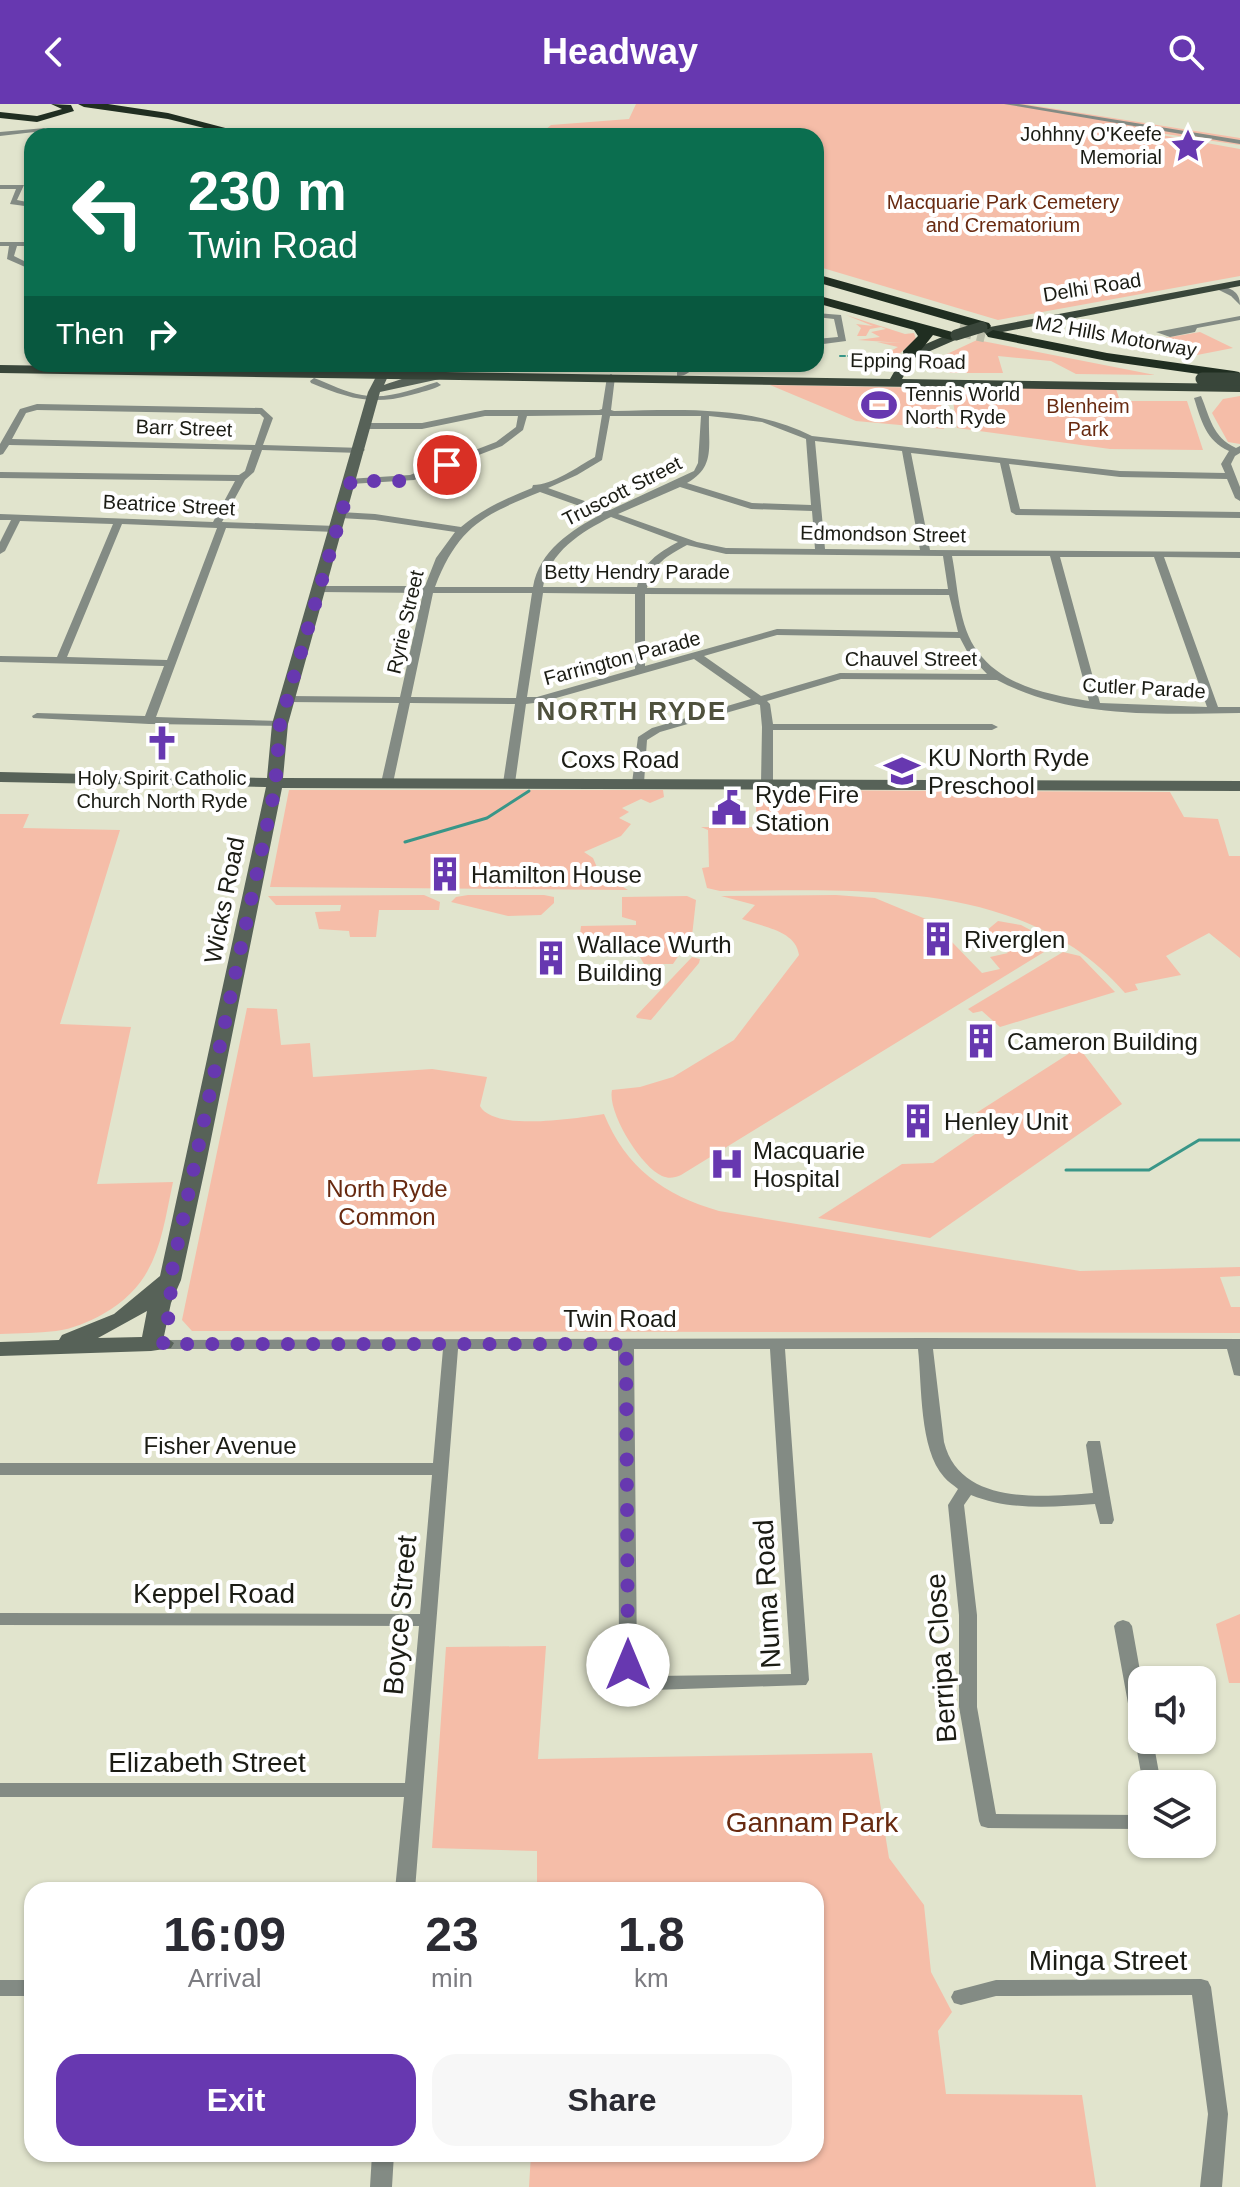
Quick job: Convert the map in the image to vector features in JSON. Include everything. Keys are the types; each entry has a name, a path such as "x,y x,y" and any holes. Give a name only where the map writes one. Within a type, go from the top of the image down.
{"highway":[{"path":"0,115 46,118 68,110 57,104"},
{"path":"84,104 168,116 217,128"},
{"path":"106,104 173,114"},
{"path":"124,104 229,128"},
{"path":"824,280 989,329"},
{"path":"824,291 960,334"},
{"path":"824,301 920,329 960,334"},
{"path":"909,369 910,351 926,336 920,329"},
{"name":"M2 Hills Motorway","path":"989,329 1079,356 1203,377"},
{"name":"M2 Hills Motorway","path":"989,329 1235,384"}],"main road":[{"name":"Delhi Road","path":"909,369 960,334 1240,283"},
{"path":"0,367 24,363"},
{"name":"Epping Road","path":"0,367 24,367"},
{"name":"Epping Road","path":"0,367 24,368"},
{"name":"Epping Road","path":"824,371 909,369 1235,384"},
{"name":"Epping Road","path":"564,372 849,375 909,369 940,375 1203,377 1235,384"},
{"name":"Wicks Road","path":"157,1344 171,1304 171,1274 275,782 280,724 367,426 388,372"},
{"name":"Epping Road","path":"417,372 455,376 611,377 797,372"},
{"path":"378,395 413,380 455,376"},
{"path":"1152,379 1235,384"},
{"name":"Coxs Road","path":"0,777 387,783 1240,786"},
{"path":"44,1347 118,1322 155,1294 171,1274"},
{"name":"Twin Road","path":"0,1349 157,1344"}],"street":[{"path":"1007,104 1240,142"},
{"path":"0,134 24,131"},
{"path":"0,187 21,187 13,202 24,204"},
{"path":"0,244 24,244"},
{"path":"14,244 10,257 24,264"},
{"path":"1220,287 1234,294 1240,303"},
{"path":"824,316 838,317 843,339 824,341"},
{"path":"1193,326 1240,318"},
{"name":"Ryrie Street","path":"387,783 437,563 461,530 501,504 599,458 611,377"},
{"path":"314,381 357,399 378,395 383,401 437,385"},
{"path":"1198,398 1214,439 1220,445 1238,450"},
{"path":"0,452 23,411 37,407 254,410 268,414 249,472 241,478 219,527 149,721"},
{"path":"351,481 405,480 486,449 520,428 523,413"},
{"path":"367,426 422,426 477,414 763,417 789,425 810,438 1120,474 1235,482"},
{"name":"Truscott Street","path":"509,783 541,570 560,544 610,514 698,473 703,467 705,415"},
{"path":"810,438 820,551"},
{"name":"Barr Street","path":"6,442 360,450"},
{"path":"906,448 926,553"},
{"path":"1238,450 1227,460 1240,498"},
{"path":"1004,461 1016,512 1240,515"},
{"path":"0,475 241,478"},
{"path":"678,483 751,506 816,508"},
{"name":"Edmondson Street","path":"536,487 687,541 726,551 1240,555"},
{"name":"Beatrice Street","path":"0,517 119,520 219,527 338,522 375,517 461,530"},
{"path":"0,551 17,518"},
{"path":"60,662 119,520"},
{"path":"640,672 641,590 647,570 657,559 687,541"},
{"name":"Cutler Parade","path":"947,553 963,635 975,657 996,677 1055,699 1096,707 1240,710"},
{"path":"1054,554 1096,707"},
{"path":"1158,555 1214,710"},
{"name":"Betty Hendry Parade","path":"320,589 954,592"},
{"name":"Farrington Parade","path":"287,699 523,701 640,672 777,632 963,635"},
{"path":"697,656 765,704 768,727 767,783"},
{"path":"0,659 171,663"},
{"name":"Chauvel Street","path":"638,783 642,739 648,733 840,676 996,677"},
{"path":"37,716 280,724"},
{"path":"768,727 992,727"},
{"path":"925,1343 939,1455 953,1474 992,1497 1019,1501 1102,1498"},
{"name":"Twin Road","path":"157,1344 1237,1344"},
{"name":"Boyce Street","path":"406,1882 451,1344"},
{"name":"Numa Road","path":"626,1344 628,1665 632,1673 653,1683 800,1680 777,1344"},
{"path":"1237,1344 1240,1371"},
{"path":"1094,1445 1106,1520"},
{"name":"Fisher Avenue","path":"0,1469 440,1469"},
{"name":"Berripa Close","path":"969,1486 956,1505 968,1615 968,1707 988,1821 1128,1822"},
{"name":"Keppel Road","path":"0,1619 428,1620"},
{"path":"1123,1626 1130,1666"},
{"name":"Elizabeth Street","path":"0,1790 413,1790"},
{"name":"Minga Street","path":"961,1997 996,1988 1201,1987 1218,2114 1211,2187"},
{"path":"0,1988 24,1988"},
{"path":"381,2187 383,2162"}],"green space":[{"name":"Macquarie Park Cemetery and Crematorium","path":"636,104 1024,104 1240,138 1240,145 1105,125 1240,149 1240,276 998,320 824,268 824,128 547,128 551,125 629,119"},
{"path":"846,315 905,334 914,333 916,339 887,365 866,369 898,347 877,342 902,343 858,340 880,337 871,332 886,329 870,329 866,336 857,336 861,328 856,324 873,326"},
{"path":"1200,332 1233,348 1197,355 1165,338"},
{"path":"977,340 1155,375 1076,374 1051,361 998,356 1003,373 953,373 933,369 934,360"},
{"name":"Tennis World North Ryde","path":"770,385 939,388 944,429 856,421"},
{"name":"Blenheim Park","path":"951,387 1116,389 1120,401 1187,401 1203,450 1110,449 957,428"},
{"path":"1240,396 1240,444 1228,442 1212,413 1223,399"},
{"path":"289,790 663,790 664,797 650,803 641,799 622,808 629,812 619,818 631,824 621,836 584,852 593,858 599,872 628,890 270,887"},
{"path":"755,790 1170,792 1184,817 1218,819 1229,856 1240,856 1240,958 1209,933 1166,956 1181,975 1135,984 1138,990 1125,993 1085,956 1039,928 990,910 937,898 883,893 720,891 707,888 702,868 709,867 708,830 701,827 757,827"},
{"path":"0,814 29,814 23,828 120,830 60,1024 131,1027 97,1184 173,1182 154,1257 135,1288 98,1317 56,1331 0,1334"},
{"path":"424,895 440,902 439,910 379,910 376,937 350,937 349,931 319,929 315,912 340,911 341,905 276,905 268,896"},
{"path":"544,895 554,897 554,903 541,915 508,916 451,902 456,897"},
{"path":"836,895 875,898 945,927 923,935 932,944 951,941 982,973 1000,969 990,957 1008,953 986,931 998,921 1021,925 1057,944 681,1175 667,1178 654,1171 636,1151 620,1125 612,1090 640,1087 673,1077 734,1040 799,955 797,947 785,935 742,919 755,905 721,896"},
{"path":"687,896 696,900 692,936 673,964 644,964 633,945 633,936 580,935 581,926 636,925 636,921 622,917 622,897"},
{"path":"1063,952 1080,956 1115,992 1000,1027 982,1011 973,1013 968,1009"},
{"path":"692,957 700,959 699,963 651,1020 637,1018 636,1016"},
{"name":"North Ryde Common","path":"247,1008 277,1009 281,1045 310,1043 313,1077 432,1069 487,1077 480,1106 488,1114 502,1119 538,1121 604,1114 624,1150 649,1177 681,1197 719,1211 1080,1271 1240,1267 1240,1276 1220,1277 1231,1307 1240,1307 1240,1333 192,1331 182,1320"},
{"path":"1084,1044 1083,1053 1122,1104 930,1238 818,1218 902,1164 933,1163 987,1126 970,1117"},
{"path":"1240,1614 1240,1683 1229,1683 1216,1624"},
{"name":"Gannam Park","path":"546,1646 538,1759 872,1753 889,1858 924,1905 931,1972 952,2012 938,2031 946,2094 1082,2095 1096,2187 529,2187 531,2162 824,2162 824,1882 537,1882 537,1851 432,1848 446,1647"}],"waterway":[{"path":"840,356 845,356"},
{"path":"848,356 853,356"},
{"path":"405,842 487,818 529,791"},
{"path":"1066,1170 1149,1170 1199,1140 1240,1140"}],"tunnel":[{"path":"959,330 985,336"}],"place":[{"name":"Johhny O'Keefe Memorial","path":"1188,146"},
{"name":"Tennis World North Ryde","path":"879,405"},
{"name":"Holy Spirit Catholic Church North Ryde","path":"162,743"},
{"name":"KU North Ryde Preschool","path":"902,771"},
{"name":"Ryde Fire Station","path":"729,808"},
{"name":"Hamilton House","path":"445,874"},
{"name":"Riverglen","path":"938,939"},
{"name":"Wallace Wurth Building","path":"551,958"},
{"name":"Cameron Building","path":"981,1041"},
{"name":"Henley Unit","path":"918,1121"},
{"name":"Macquarie Hospital","path":"727,1164"}],"district":[{"name":"NORTH RYDE","path":"632,711"}],"route":[{"path":"447,465 399,481 351,481 280,724 276,744 275,788 170,1280 171,1304 163,1344 626,1344 628,1665"}]}
